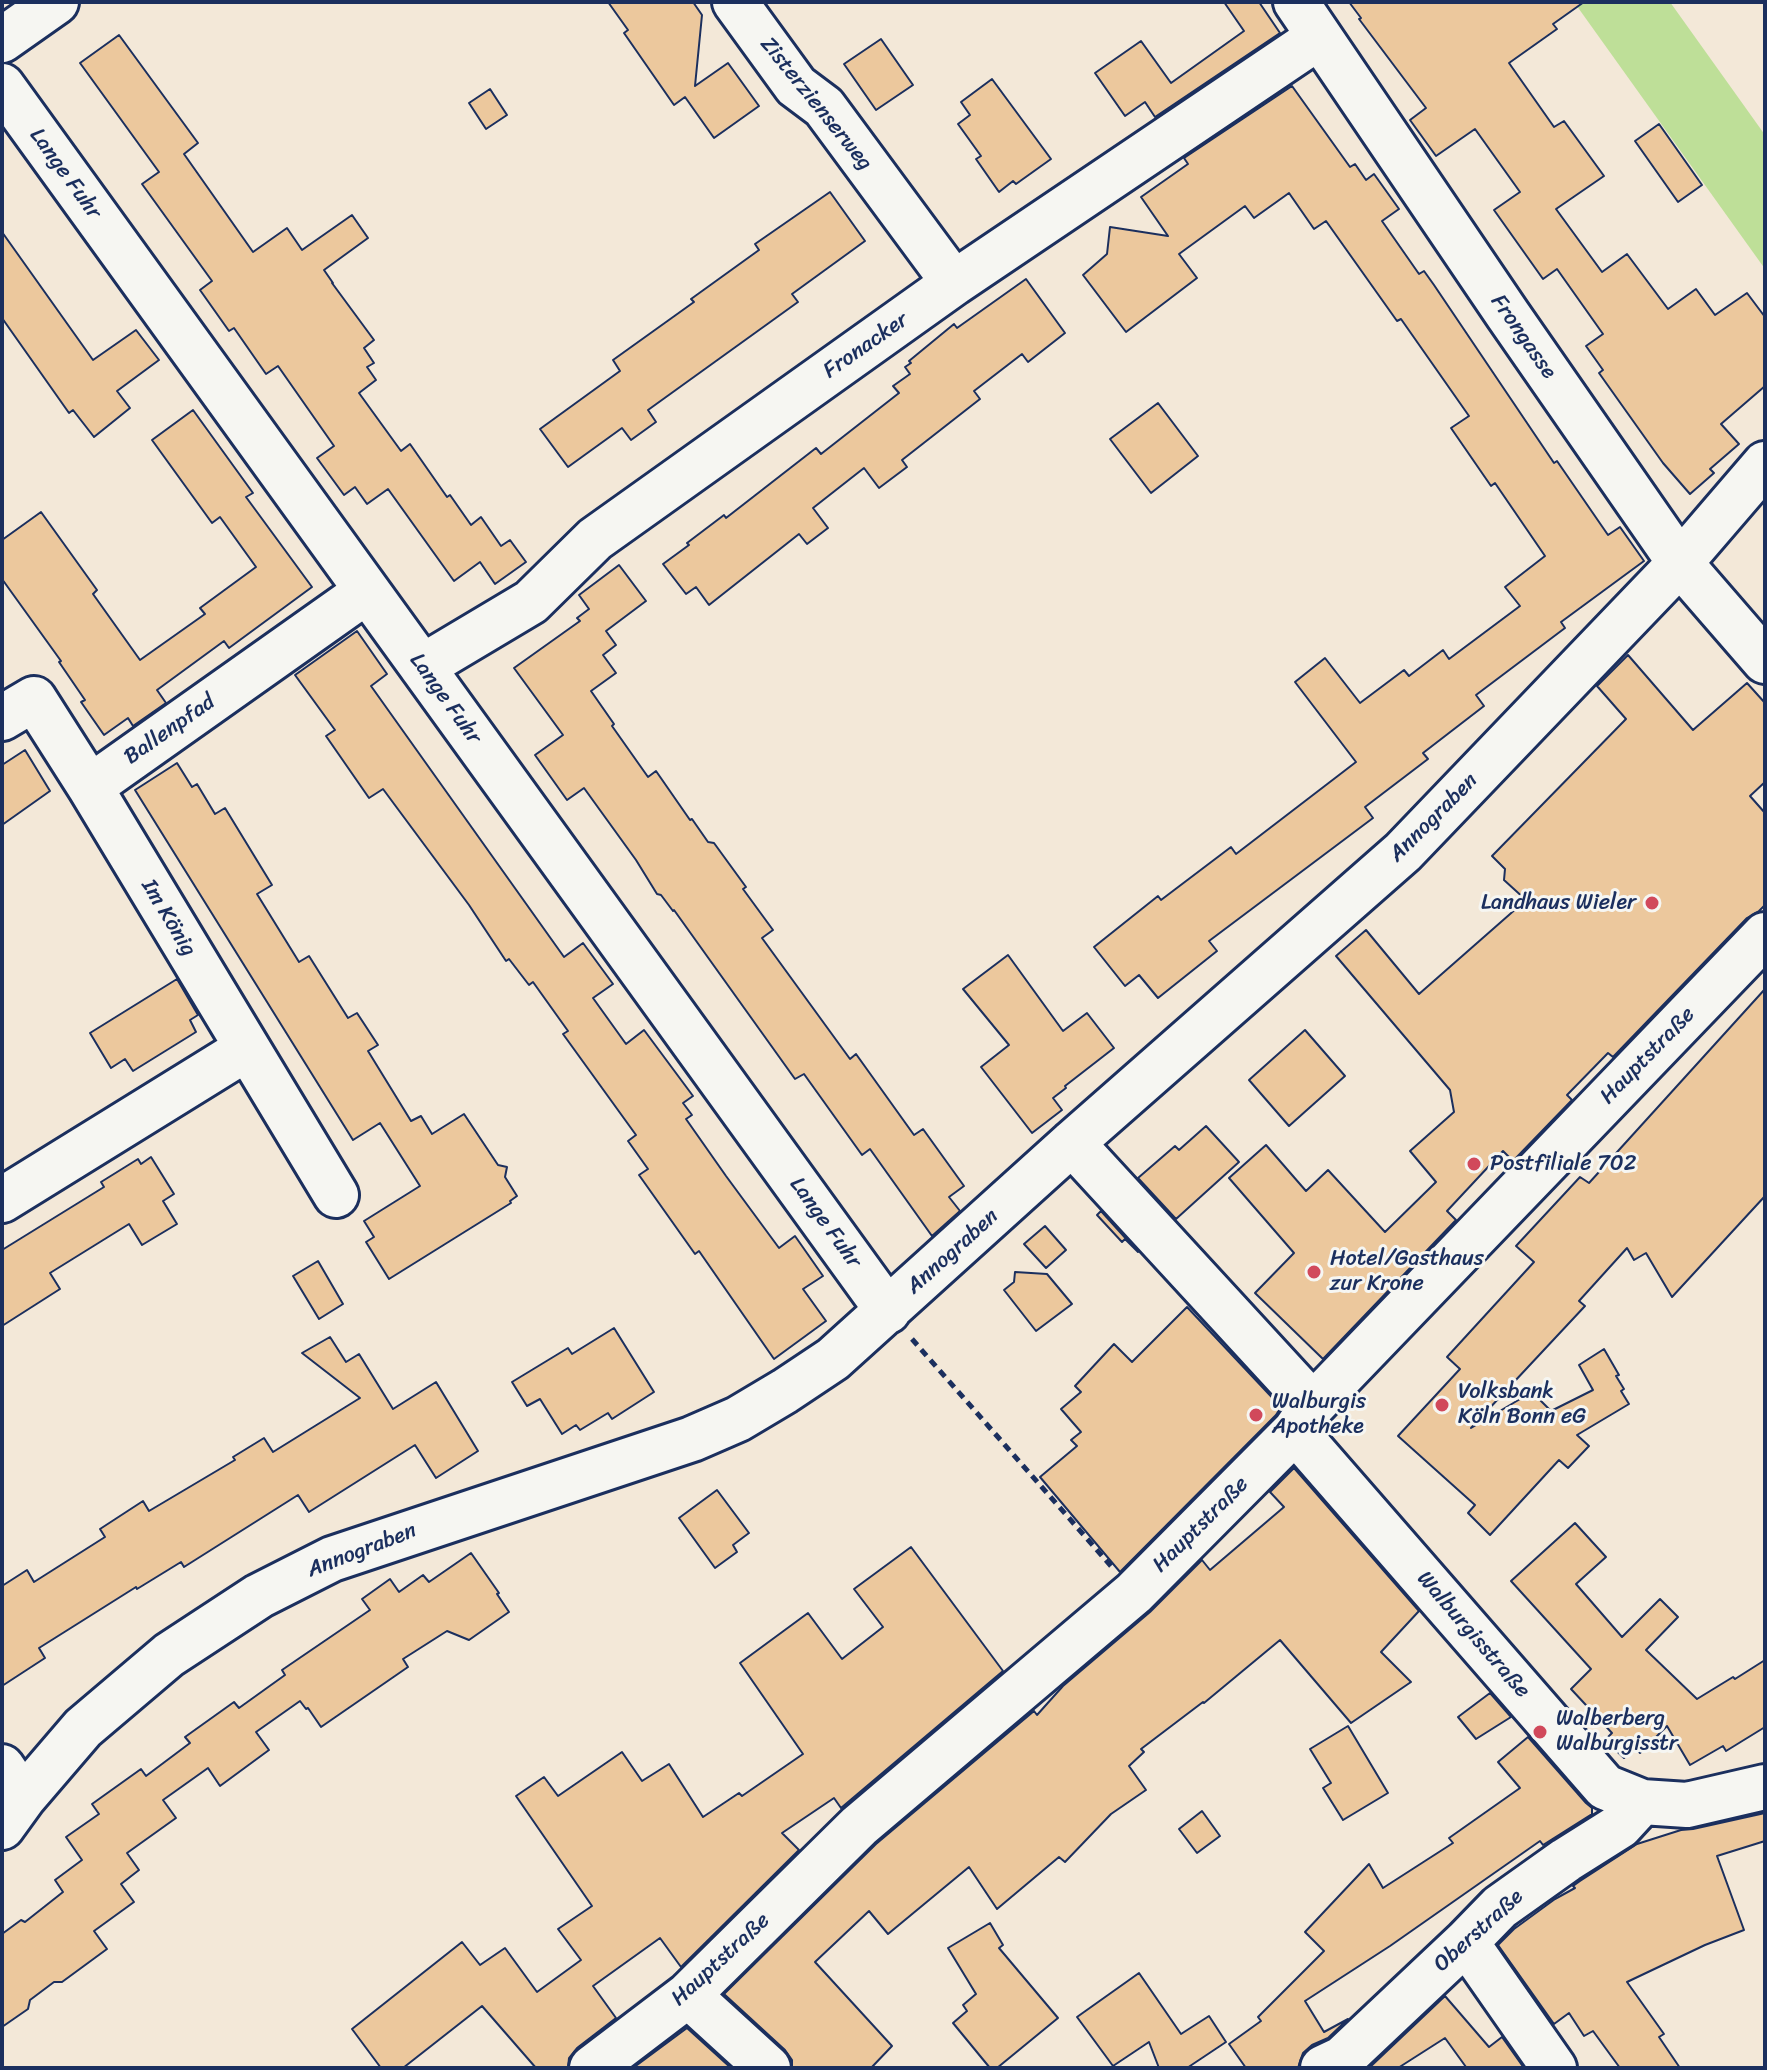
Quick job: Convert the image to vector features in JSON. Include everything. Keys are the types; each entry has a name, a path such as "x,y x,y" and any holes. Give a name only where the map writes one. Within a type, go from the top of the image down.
{"street":[{"path":"2,40 56,2"},
{"name":"Zisterzienserweg","path":"735,2 796,86 824,107 954,283"},
{"name":"Fronacker","path":"422,667 531,602 595,539 954,283 1308,20"},
{"name":"Frongasse","path":"1308,20 1680,563 1765,661"},
{"name":"Lange Fuhr","path":"2,86 888,1311"},
{"name":"Annograben","path":"9,1797 83,1728 169,1655 259,1596 332,1559 692,1439 738,1419 833,1359 1072,1143 1403,852 1680,563 1765,464"},
{"name":"Ballenpfad","path":"90,787 367,591"},
{"path":"2,718 34,699 90,787"},
{"name":"Im König","path":"90,787 336,1195"},
{"name":"Hauptstraße","path":"592,2068 688,1995 859,1826 1134,1593 1765,935"},
{"path":"2,1200 246,1049"},
{"name":"Walburgisstraße","path":"1072,1143 1304,1418 1605,1787 1642,1802 1687,1805 1765,1787"},
{"name":"Oberstraße","path":"1323,2068 1342,2059 1500,1907 1620,1826 1642,1802"},
{"path":"1466,1942 1554,2068"},
{"path":"688,1995 768,2068"}],"path":[{"path":"888,1311 1134,1593"}],"green space":[{"path":"1574,2 1670,2 1765,135 1765,269"}],"building":[{"path":"608,2 693,2 702,15 695,86 728,63 759,106 714,138 685,97 674,105 624,33 628,30"},
{"path":"1224,2 1259,2 1280,33 1155,117 1145,102 1125,116 1095,73 1141,41 1171,83 1244,31"},
{"path":"1349,2 1584,2 1553,24 1557,29 1509,63 1554,127 1564,121 1604,176 1556,209 1602,272 1627,254 1668,309 1696,289 1715,315 1747,293 1765,317 1765,386 1721,424 1739,444 1710,469 1714,473 1690,494 1663,463 1599,373 1603,370 1586,346 1603,334 1557,269 1543,279 1494,210 1520,192 1475,129 1436,156 1410,120 1426,108"},
{"path":"119,35 198,143 184,154 253,252 287,228 302,250 352,215 368,238 324,270 374,340 364,348 374,363 367,367 376,380 359,393 401,451 410,444 471,525 481,517 501,546 510,540 526,562 495,584 480,562 454,581 388,489 367,504 355,487 344,495 317,458 334,446 278,366 266,374 234,328 229,331 200,290 212,281 142,184 159,172 80,63"},
{"path":"881,39 913,85 876,110 844,64"},
{"path":"992,79 1051,159 999,192 976,159 981,156 958,124 970,115 961,102"},
{"path":"1292,86 1350,167 1355,164 1366,180 1374,174 1399,209 1382,221 1419,274 1424,271 1434,285 1554,463 1557,461 1608,535 1620,527 1644,561 1561,622 1565,628 1476,695 1484,706 1423,753 1428,759 1365,807 1373,818 1209,941 1217,951 1158,998 1139,975 1125,986 1094,947 1158,896 1161,900 1231,847 1236,854 1356,762 1295,682 1325,658 1360,703 1404,670 1409,676 1443,650 1449,659 1520,606 1505,587 1545,556 1495,483 1491,486 1451,428 1469,416 1401,319 1397,321 1326,221 1314,229 1289,193 1254,218 1245,206 1179,254 1197,278 1126,332 1083,275 1107,254 1110,227 1168,236 1141,197 1188,164 1184,158"},
{"path":"490,89 507,115 486,129 469,103"},
{"path":"1659,124 1702,185 1678,202 1635,141"},
{"path":"830,192 865,241 792,294 798,302 648,410 656,422 631,440 622,428 568,467 540,429 620,371 613,360 694,302 691,299 759,250 755,244"},
{"path":"2,232 93,360 136,330 159,360 117,391 130,408 94,437 73,410 69,413 2,318"},
{"path":"1026,279 1065,333 1028,362 1022,354 974,391 980,399 902,460 907,467 879,488 864,468 813,508 828,528 807,544 799,534 709,605 696,587 686,594 663,564 816,448 821,454 899,393 893,386 910,374 905,367 911,363 909,361 954,324 957,328"},
{"path":"1158,403 1198,456 1151,493 1110,439"},
{"path":"193,410 253,493 246,497 312,587 229,648 224,641 157,690 166,703 133,726 128,718 104,735 81,702 85,700 61,661 2,579 2,540 41,512 97,590 93,594 140,660 205,614 200,608 256,567 220,517 212,523 152,440"},
{"path":"619,565 646,601 606,631 616,645 603,655 616,673 591,691 648,777 656,771 690,820 708,842 714,843 746,887 743,889 773,930 762,938 850,1059 856,1054 914,1135 923,1129 964,1186 949,1197 960,1211 932,1236 870,1149 862,1155 804,1074 795,1079 674,910 657,894 584,788 567,800 535,755 563,735 514,668 580,621 577,618 589,609 579,595"},
{"path":"357,631 387,674 371,686 564,957 583,943 613,984 593,998 626,1044 644,1030 693,1096 683,1103 692,1115 686,1119 726,1176 779,1248 795,1236 823,1276 803,1289 826,1321 774,1359 699,1251 695,1254 639,1175 648,1169 628,1141 636,1135 563,1034 568,1031 533,982 529,985 509,959 506,961 469,905 383,789 369,798 326,736 335,730 295,675"},
{"path":"1628,655 1693,730 1747,683 1765,703 1765,782 1750,796 1765,813 1765,905 1747,918 1613,1057 1608,1053 1567,1095 1572,1100 1513,1161 1503,1151 1447,1211 1456,1220 1323,1359 1255,1293 1294,1253 1229,1178 1266,1145 1306,1191 1328,1170 1385,1232 1436,1182 1410,1151 1454,1112 1450,1090 1336,956 1366,930 1419,994 1526,900 1504,880 1505,869 1492,856 1626,719 1597,686"},
{"path":"25,750 50,791 2,825 2,765"},
{"path":"177,763 192,787 197,784 215,814 225,808 272,885 257,894 299,962 309,956 348,1018 357,1013 378,1045 368,1051 411,1121 421,1116 432,1134 464,1114 498,1165 507,1167 505,1177 517,1196 511,1203 389,1279 366,1242 374,1237 364,1221 420,1186 380,1123 353,1140 135,790"},
{"path":"1008,955 1063,1031 1087,1013 1114,1048 1053,1098 1062,1110 1032,1133 981,1067 1009,1045 963,989"},
{"path":"177,979 198,1015 190,1020 196,1032 133,1071 125,1059 111,1068 90,1033"},
{"path":"1765,989 1765,1196 1672,1297 1646,1253 1634,1260 1627,1248 1579,1301 1585,1306 1471,1428 1532,1392 1551,1411 1593,1390 1579,1365 1604,1349 1619,1375 1616,1376 1624,1389 1621,1391 1629,1404 1577,1435 1589,1446 1568,1468 1559,1460 1490,1535 1468,1513 1475,1505 1398,1436 1460,1369 1447,1357 1534,1262 1516,1246 1580,1177 1589,1183"},
{"path":"1305,1030 1345,1076 1289,1126 1249,1080"},
{"path":"1206,1126 1239,1162 1176,1219 1138,1178 1175,1146 1179,1150"},
{"path":"151,1157 174,1194 163,1201 177,1224 142,1245 129,1224 50,1273 60,1289 2,1326 2,1250 104,1187 101,1182 138,1159 141,1164"},
{"path":"1101,1211 1138,1252 1125,1239 1122,1242 1097,1215"},
{"path":"1045,1226 1066,1250 1046,1268 1024,1244"},
{"path":"318,1261 343,1304 319,1319 293,1276"},
{"path":"1015,1272 1047,1274 1072,1304 1036,1331 1004,1290 1014,1282"},
{"path":"1187,1307 1281,1407 1120,1572 1040,1477 1077,1446 1071,1440 1081,1432 1061,1409 1081,1392 1075,1386 1114,1344 1132,1362"},
{"path":"614,1328 654,1392 612,1419 608,1413 580,1430 576,1425 562,1434 540,1399 527,1406 512,1382 568,1348 572,1354"},
{"path":"330,1337 346,1362 359,1354 393,1409 436,1382 478,1451 436,1478 415,1445 309,1512 298,1495 184,1567 181,1562 136,1587 39,1648 45,1658 2,1686 2,1586 27,1570 34,1582 105,1537 100,1529 143,1501 149,1511 235,1460 233,1457 264,1438 273,1452 360,1398 302,1353"},
{"path":"1294,1468 1419,1611 1381,1652 1411,1682 1351,1723 1280,1640 1204,1703 1141,1749 1144,1752 1129,1766 1146,1790 1111,1814 1065,1862 1059,1857 997,1909 969,1867 888,1934 869,1911 815,1962 892,2046 871,2068 792,2068 792,2060 785,2050 724,1994 876,1844 1034,1711 1037,1715 1063,1686 1150,1612 1202,1560 1210,1570 1284,1507 1270,1492"},
{"path":"717,1490 749,1533 733,1545 737,1552 715,1568 679,1518"},
{"path":"1575,1523 1606,1557 1576,1584 1622,1637 1660,1599 1678,1617 1646,1650 1697,1699 1765,1660 1765,1727 1726,1751 1723,1746 1690,1765 1667,1726 1640,1753 1635,1747 1624,1758 1605,1740 1612,1733 1571,1689 1591,1669 1511,1581"},
{"path":"911,1547 1003,1671 841,1808 834,1798 782,1833 799,1850 681,1967 660,1938 593,1986 616,2018 577,2048 569,2058 568,2068 536,2068 482,2006 403,2068 381,2068 352,2029 462,1942 480,1965 505,1948 537,1992 581,1960 558,1929 592,1906 516,1796 544,1777 558,1796 622,1752 642,1781 669,1764 703,1817 739,1793 742,1796 803,1754 740,1663 808,1613 842,1659 883,1627 854,1589"},
{"path":"471,1553 509,1612 469,1640 447,1631 403,1659 408,1667 321,1727 300,1701 256,1732 269,1750 220,1786 208,1768 163,1800 176,1818 127,1853 139,1870 121,1884 134,1902 94,1931 107,1949 62,1982 54,1982 30,2000 28,2009 2,2027 2,1934 21,1920 25,1922 63,1892 55,1880 82,1860 66,1837 99,1814 92,1804 141,1769 146,1776 190,1743 185,1737 234,1702 239,1708 285,1675 282,1670 370,1610 362,1599 390,1579 399,1592 423,1575 429,1582"},
{"path":"1490,1693 1511,1717 1476,1739 1458,1717"},
{"path":"1348,1726 1388,1793 1343,1820 1323,1788 1331,1783 1310,1749"},
{"path":"1528,1737 1592,1808 1592,1814 1543,1845 1540,1841 1305,2001 1324,2032 1348,2019 1328,2038 1303,2053 1298,2068 1246,2068 1229,2044 1261,2021 1258,2017 1324,1951 1305,1932 1369,1864 1383,1888 1453,1843 1449,1838 1520,1788 1498,1762"},
{"path":"1202,1811 1220,1836 1197,1853 1179,1829"},
{"path":"1765,1813 1765,1841 1717,1856 1744,1930 1627,1982 1664,2034 1659,2037 1680,2068 1620,2068 1593,2031 1584,2036 1569,2013 1554,2024 1498,1945 1514,1929 1637,1844 1681,1830"},
{"path":"990,1923 1003,1945 999,1948 1058,2018 997,2068 990,2068 953,2023 967,2011 963,2005 976,1994 948,1948"},
{"path":"1139,1973 1181,2034 1209,2016 1226,2042 1187,2068 1159,2068 1149,2042 1113,2066 1077,2017"},
{"path":"1445,1996 1489,2047 1502,2037 1524,2068 1464,2068 1445,2038 1398,2068 1369,2068"},
{"path":"687,2028 731,2068 633,2068"}],"place":[{"name":"Landhaus Wieler","path":"1652,903"},
{"name":"Postfiliale 702","path":"1474,1164"},
{"name":"Hotel/Gasthaus zur Krone","path":"1314,1272"},
{"name":"Volksbank Köln Bonn eG","path":"1442,1405"},
{"name":"Walburgis Apotheke","path":"1256,1415"},
{"name":"Walberberg Walburgisstr","path":"1540,1732"}]}
